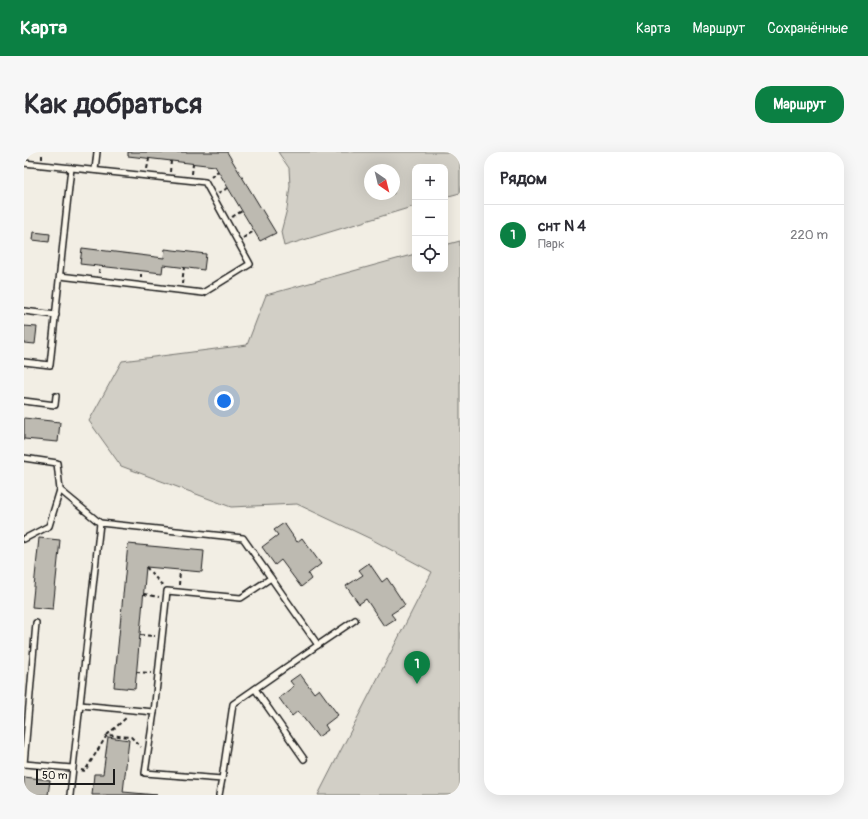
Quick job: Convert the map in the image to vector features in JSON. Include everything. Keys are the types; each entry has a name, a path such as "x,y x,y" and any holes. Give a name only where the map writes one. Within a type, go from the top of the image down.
{"lane":[{"path":"95,170 97,152"},
{"path":"24,163 205,182 250,264 203,293 60,276"},
{"path":"24,362 50,365 71,168"},
{"path":"24,311 56,315"},
{"path":"24,401 55,404 56,396"},
{"path":"24,458 57,463 60,490 49,526 24,539"},
{"path":"60,490 100,523 243,538 318,645"},
{"path":"70,795 100,523"},
{"path":"222,779 145,773 154,712 167,591 241,598 271,578"},
{"path":"220,795 233,704 355,620"},
{"path":"36,622 24,764 72,768"},
{"path":"255,689 304,759"},
{"path":"80,705 154,712"}],"path":[{"path":"226,221 242,212"},
{"path":"238,241 254,232"},
{"path":"181,290 184,268"},
{"path":"146,567 167,591"},
{"path":"178,592 180,570"},
{"path":"144,594 166,598"},
{"path":"140,635 162,636"},
{"path":"136,672 141,672"},
{"path":"72,768 86,772 107,735 134,710"},
{"path":"107,735 132,737 148,754"}],"shaded area":[{"path":"278,152 460,152 460,193 448,196 448,164 412,164 412,207 284,246 281,232 287,209 290,186 289,168"},
{"path":"460,241 460,795 318,795 432,572 371,539 297,504 231,507 121,466 89,421 122,361 247,345 266,295 412,255 412,272 448,272 448,244"}],"building":[{"path":"128,152 227,152 276,233 260,241 215,166 128,156"},
{"path":"34,232 50,234 49,242 33,240"},
{"path":"82,248 164,258 165,249 206,254 204,270 163,265 162,273 80,264"},
{"path":"24,326 37,327 35,344 24,343"},
{"path":"24,418 60,422 58,442 24,439"},
{"path":"284,523 297,542 302,538 321,564 308,574 311,579 301,587 281,560 275,565 262,547 278,535 274,530"},
{"path":"39,538 60,540 53,609 32,607"},
{"path":"128,544 204,551 202,572 146,567 135,689 114,687"},
{"path":"369,563 382,582 387,578 405,605 391,614 395,619 384,626 366,599 359,604 346,586 363,575 359,570"},
{"path":"300,674 314,693 319,689 338,715 325,725 328,730 318,737 298,711 292,716 279,698 294,686 290,681"},
{"path":"108,737 129,740 123,792 157,795 92,795 94,774 103,774"},
{"path":"24,777 50,780 48,795 24,795"}],"place":[{"name":"снт N 4","path":"417,684"}]}
